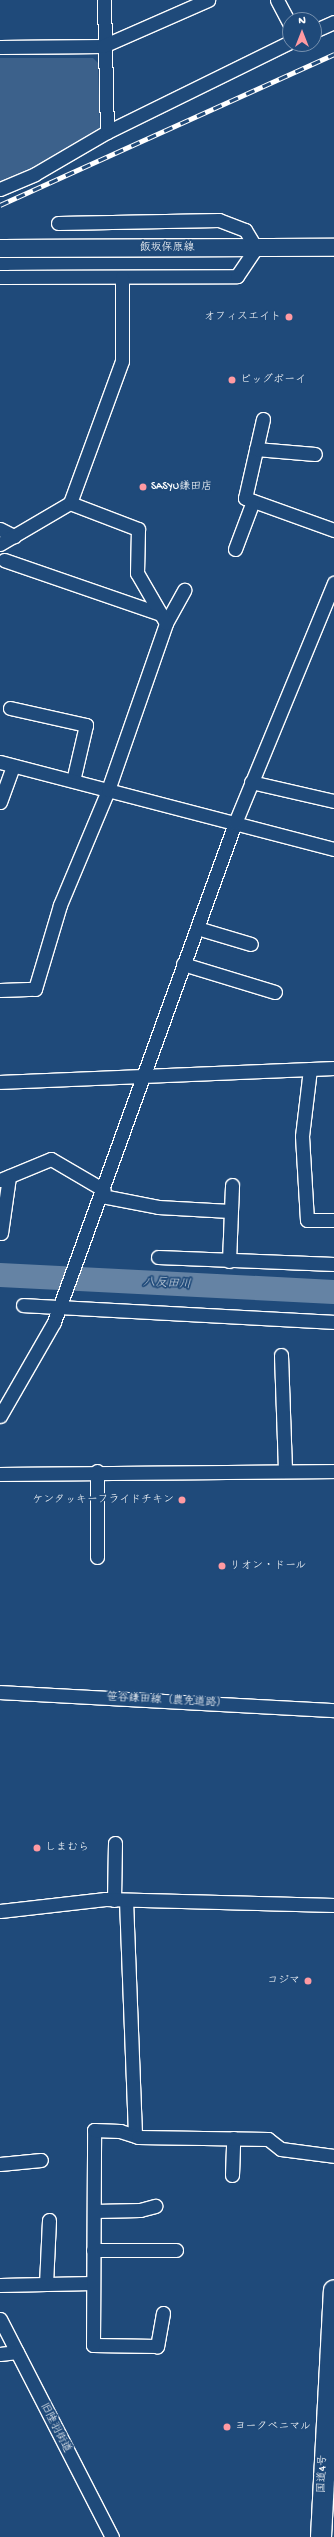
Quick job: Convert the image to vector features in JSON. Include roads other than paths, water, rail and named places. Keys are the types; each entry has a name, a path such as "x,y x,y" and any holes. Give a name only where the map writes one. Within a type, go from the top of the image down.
{"highway":[{"name":"国道4号","path":"321,2537 334,2290"}],"main road":[{"name":"飯坂保原線","path":"0,248 334,247"}],"street":[{"path":"104,0 103,46 106,132"},
{"path":"0,47 103,46 208,0"},
{"path":"277,0 284,12"},
{"path":"322,27 334,22"},
{"path":"0,189 35,174 106,132 282,46"},
{"path":"0,277 237,276 256,248 245,230 219,220 58,223"},
{"path":"0,544 70,503 122,361 122,277"},
{"path":"263,419 245,498 334,530"},
{"path":"256,449 314,454"},
{"path":"235,549 252,501"},
{"path":"70,503 138,529 137,573 164,618"},
{"path":"0,529 14,536"},
{"path":"4,560 164,618"},
{"path":"0,1416 61,1305 103,1193 183,964 235,824 334,583"},
{"path":"0,990 35,989 60,905 108,790 164,618 184,590"},
{"path":"10,708 86,726 72,781"},
{"path":"0,802 6,764 334,849"},
{"path":"251,782 334,801"},
{"path":"196,928 251,944"},
{"path":"183,964 275,992"},
{"path":"0,1082 334,1068"},
{"path":"310,1069 302,1136 307,1220 334,1220"},
{"path":"1,1233 4,1178 51,1158 103,1193 158,1207 230,1211"},
{"path":"229,1261 232,1185"},
{"path":"158,1257 334,1264"},
{"path":"24,1304 334,1322"},
{"path":"280,1355 285,1471"},
{"path":"97,1471 97,1557"},
{"path":"0,1474 97,1471 334,1471"},
{"name":"笹谷鎌田線（農免道路）","path":"0,1692 334,1710"},
{"path":"115,1843 135,2136"},
{"path":"0,1911 120,1900 334,1906"},
{"path":"163,2313 157,2346 93,2345 94,2130 135,2136 268,2139 281,2149 334,2156"},
{"path":"232,2175 233,2138"},
{"path":"0,2164 41,2160"},
{"path":"94,2211 140,2210 155,2206"},
{"path":"46,2284 49,2220"},
{"path":"93,2250 176,2250"},
{"path":"0,2285 93,2283"},
{"name":"旧陸羽街道","path":"0,2319 112,2537"},
{"path":"0,2354 16,2352"}],"waterway":[{"name":"八反田川","path":"0,1275 334,1292"}],"railway":[{"path":"0,205 334,54"}],"place":[{"name":"オフィスエイト","path":"289,317"},
{"name":"ビッグボーイ","path":"232,380"},
{"name":"SASYU鎌田店","path":"143,487"},
{"name":"ケンタッキーフライドチキン","path":"182,1500"},
{"name":"リオン・ドール","path":"222,1566"},
{"name":"しまむら","path":"37,1848"},
{"name":"コジマ","path":"308,1981"},
{"name":"ヨークベニマル","path":"227,2427"}]}
